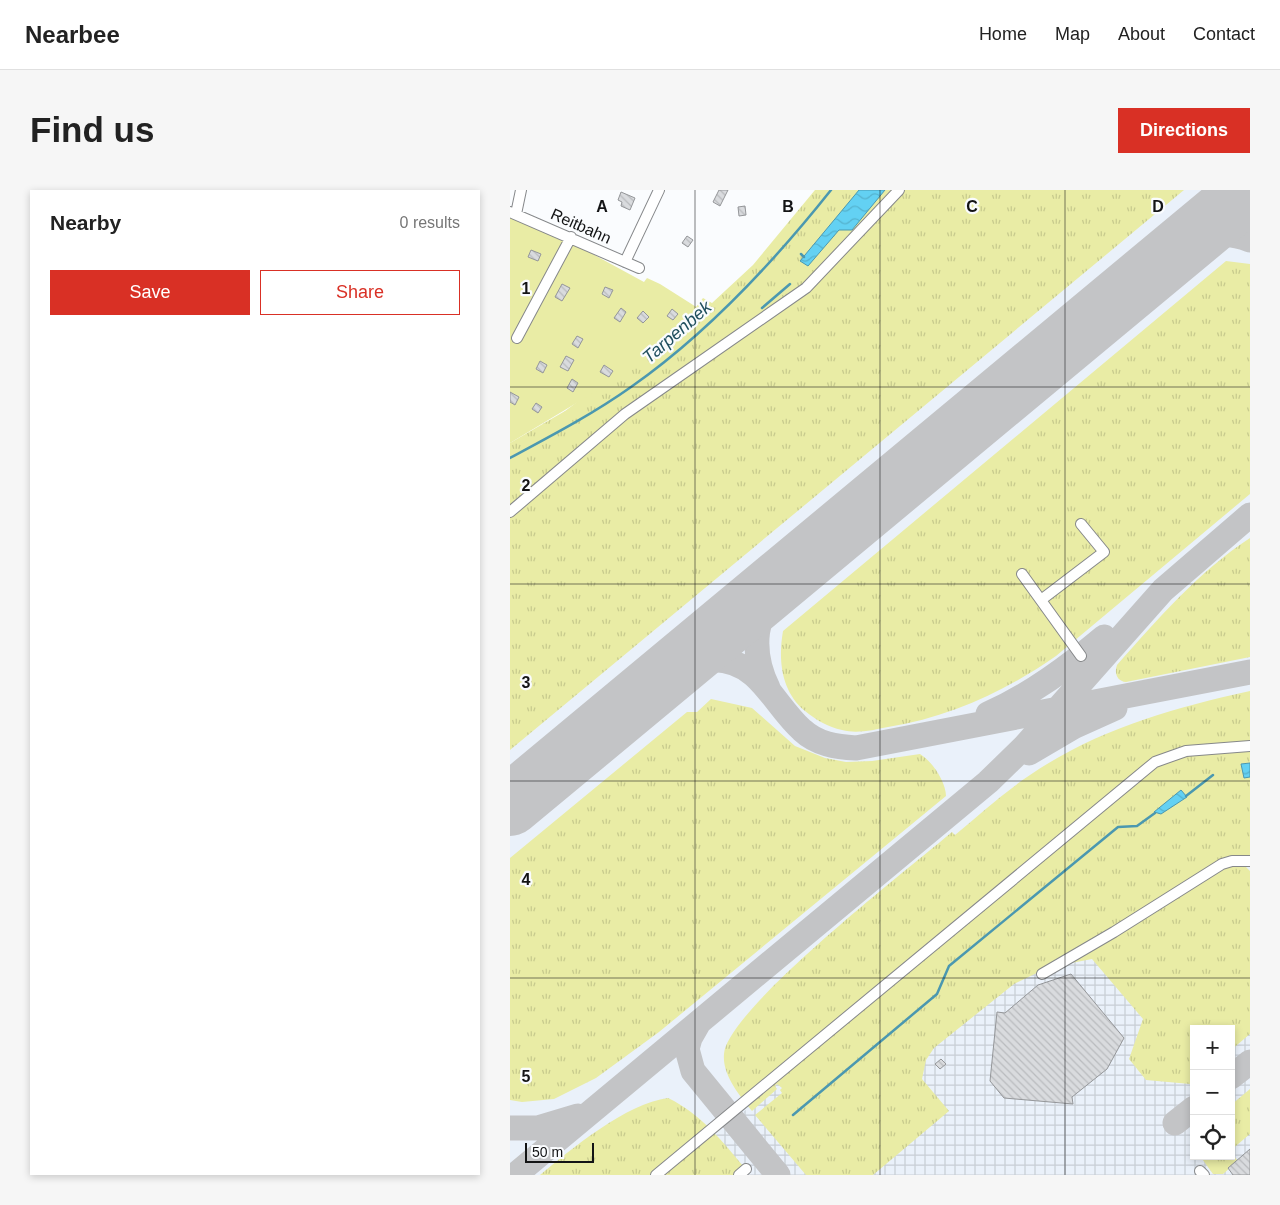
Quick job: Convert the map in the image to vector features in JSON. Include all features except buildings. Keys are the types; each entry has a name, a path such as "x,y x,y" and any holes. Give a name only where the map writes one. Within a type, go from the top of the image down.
{"street":[{"path":"513,213 521,190"},
{"path":"625,262 659,190"},
{"path":"510,512 625,414 806,288 899,190"},
{"name":"Reitbahn","path":"513,213 638,268"},
{"path":"517,338 571,237"},
{"path":"1041,600 1104,552 1081,524"},
{"path":"1022,574 1081,656"},
{"path":"656,1175 1155,762 1186,751 1250,746"},
{"path":"1042,974 1222,864 1232,861 1250,862"}],"shaded area":[{"path":"849,190 1250,190 1250,838 777,1084 749,1108 701,1175 510,1175 510,477"},
{"path":"1250,838 1250,1175 701,1175 687,1159 778,1083 988,991"}],"green space":[{"path":"815,190 1184,190 510,750 510,443 565,411 701,310 696,307 703,298 712,303 753,265"},
{"path":"510,216 565,239 644,282 647,278 660,284 701,310 702,313 638,366 510,443"},
{"path":"1226,261 1250,264 1250,494 1056,656 996,692 955,710 933,717 865,731 853,732 832,727 805,711 797,703 786,685 781,664 783,631"},
{"path":"1250,538 1250,657 1126,682 1118,678 1116,674 1117,665 1179,597 1231,551"},
{"path":"1250,691 1250,763 1241,764 1244,777 1250,777 1250,857 1241,857 1043,970 1014,984 934,1048 926,1060 922,1079 949,1111 873,1175 806,1175 755,1115 782,1093 780,1090 782,1088 777,1084 775,1086 777,1089 752,1111 733,1085 726,1070 724,1054 733,1033 755,1005 824,939 952,832 955,835 1001,797 1055,759 1081,745 1136,722 1192,705"},
{"path":"711,699 752,708 795,746 825,758 846,762 872,761 920,754 938,772 944,785 946,796 659,1032 596,1078 554,1099 522,1102 510,1100 510,858 687,712 697,712"},
{"path":"1243,864 1250,871 1250,1034 1235,1047 1235,1025 1190,1025 1190,1084 1146,1080 1129,1059 1143,1019 1092,959 1061,965 1224,866"},
{"path":"1250,1089 1250,1134 1235,1147 1235,1115 1235,1102"},
{"path":"668,1098 680,1104 700,1120 719,1138 744,1167 734,1175 540,1175 583,1141 618,1118 635,1108"},
{"path":"1235,1158 1238,1161 1223,1174 1213,1174 1203,1160 1235,1160"}],"water":[{"path":"859,190 885,190 852,230 839,230 808,266 800,261"},
{"path":"1250,763 1250,777 1244,778 1241,764"},
{"path":"1181,790 1187,797 1161,814 1154,812"}],"waterway":[{"name":"Tarpenbek","path":"510,458 617,397 687,344 763,270 831,190"},
{"path":"801,254 804,257"},
{"path":"762,308 790,284"},
{"path":"1186,796 1213,775"},
{"path":"793,1115 937,994 949,966 1118,827 1137,826 1155,813"}],"taxiway":[{"path":"1184,245 1200,238 1225,234 1250,240"},
{"path":"515,1175 988,782 1024,747 1163,590 1250,515"},
{"path":"768,688 758,660 758,632 765,606 780,580"},
{"path":"988,714 1020,698 1049,679 1104,637"},
{"path":"671,671 702,660 735,663 754,675 767,688 789,717 808,735 827,744 856,748 1250,672"},
{"path":"1029,753 1075,726 1115,708"},
{"path":"698,1024 690,1038 687,1049 693,1071 778,1175"},
{"path":"1235,1074 1250,1062"},
{"path":"1175,1123 1190,1111"},
{"path":"510,1128 538,1128 578,1116"}],"runway":[{"path":"510,805 1250,190"}]}
